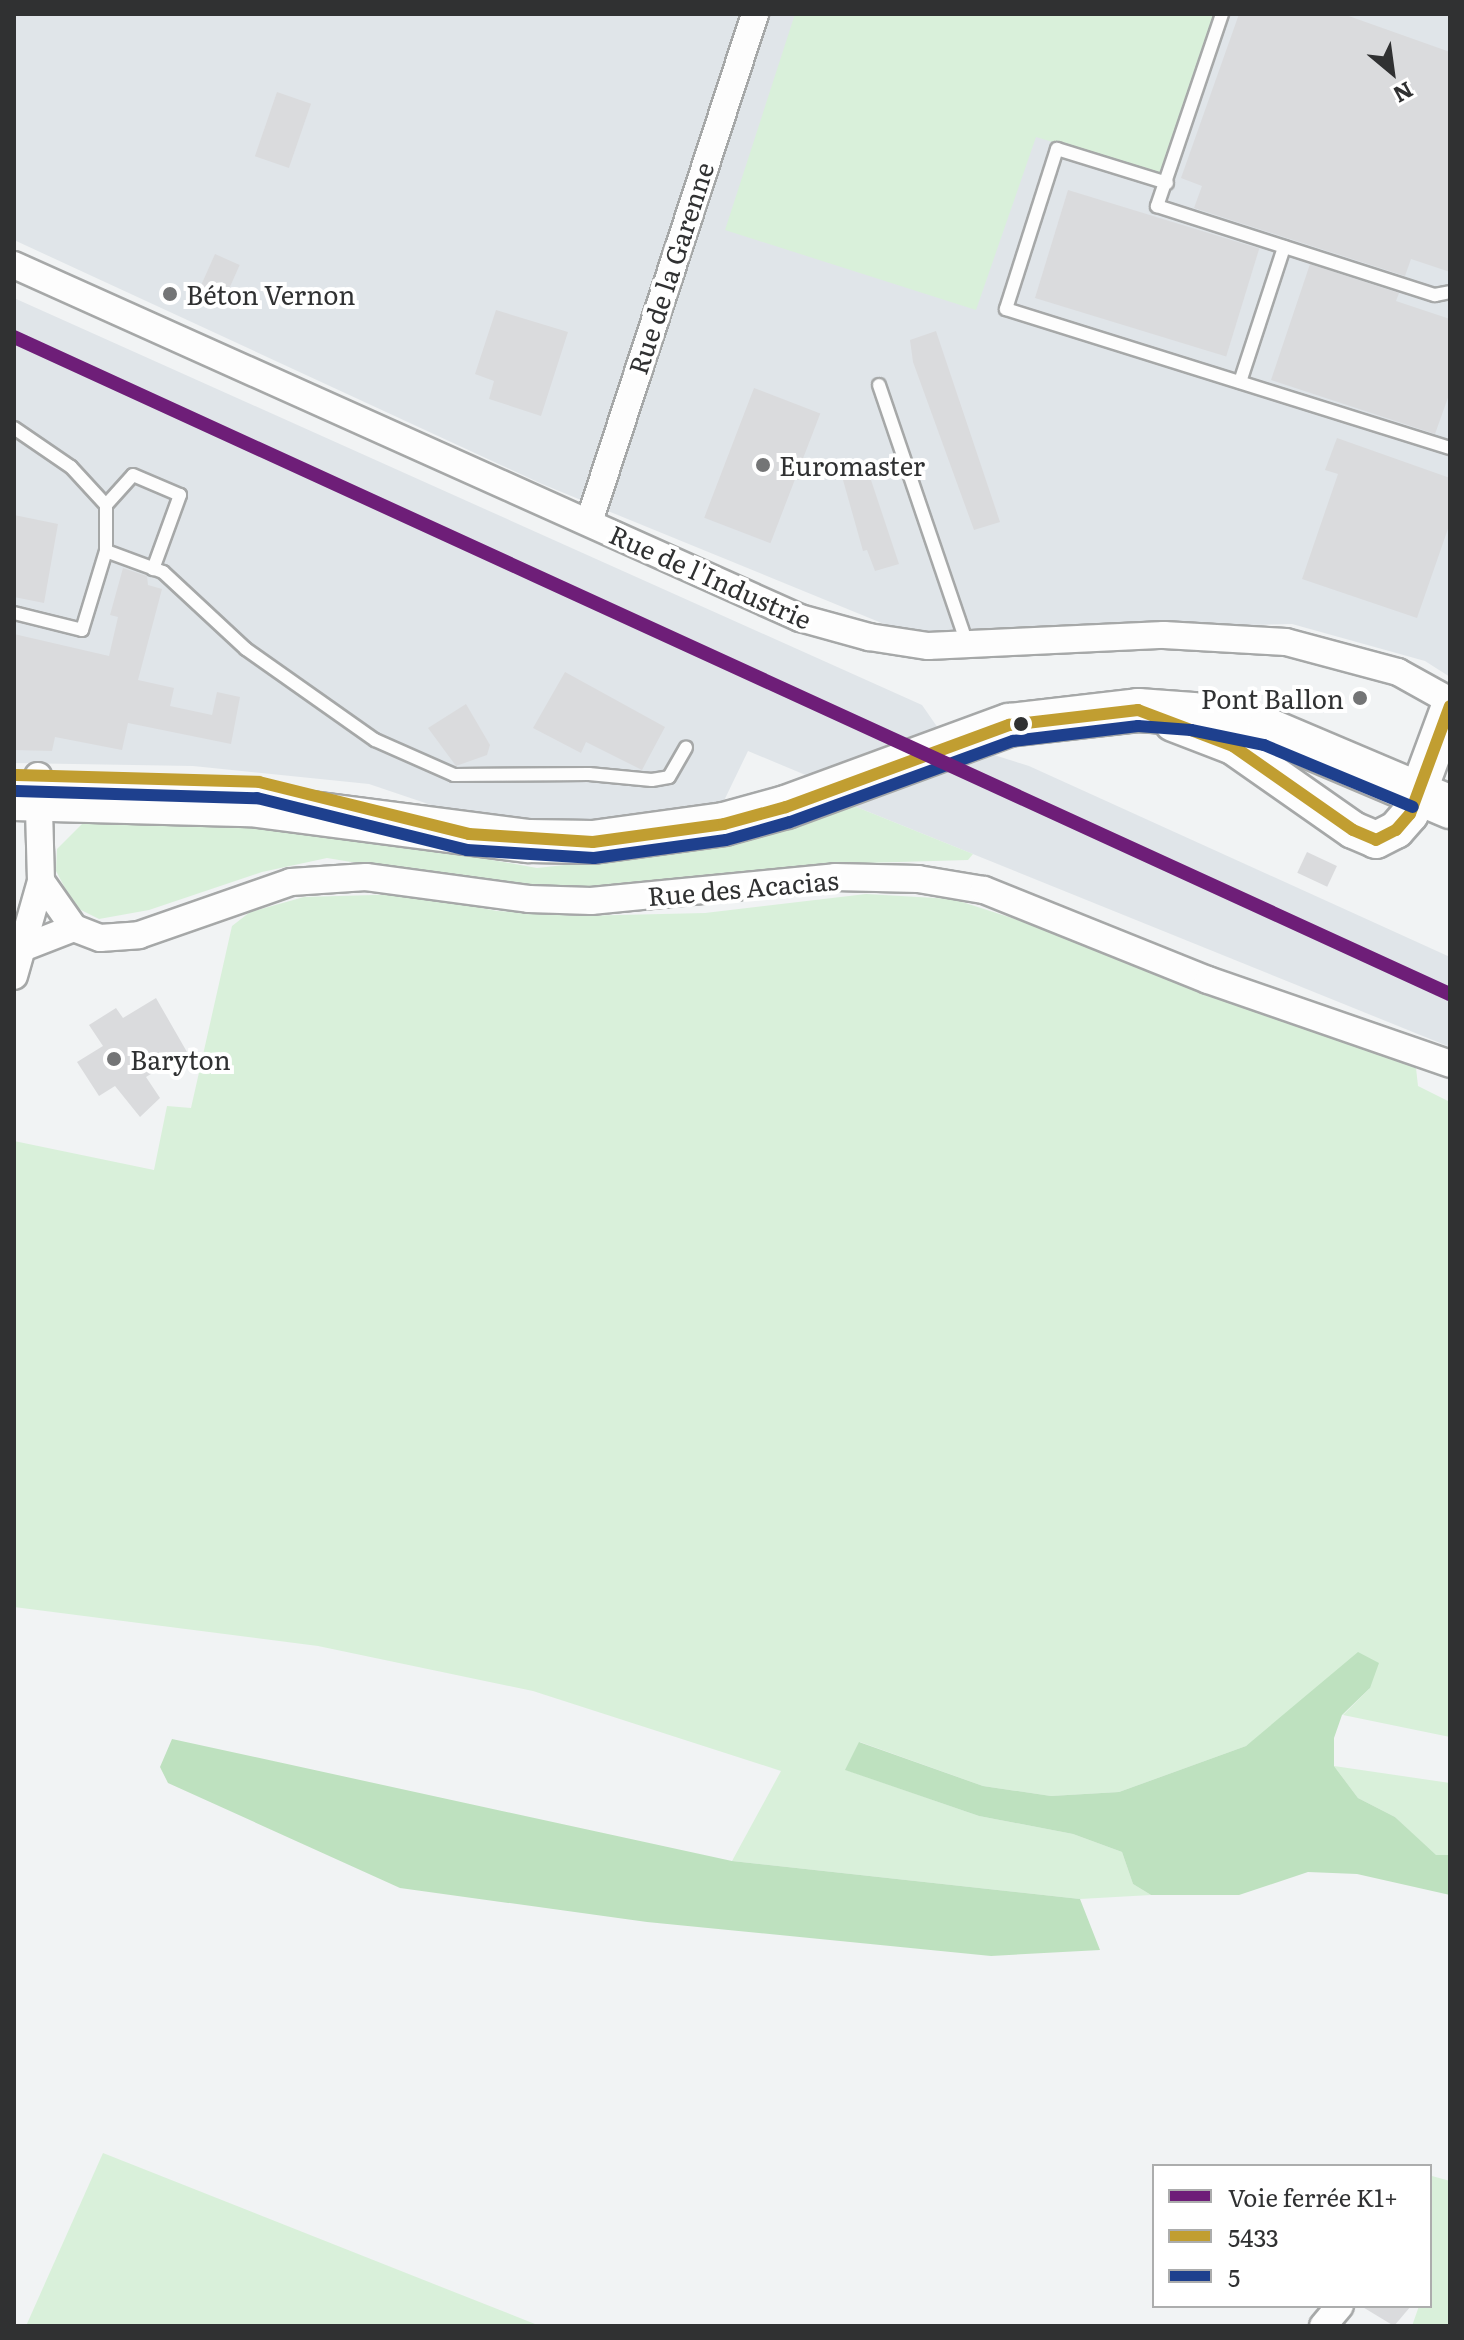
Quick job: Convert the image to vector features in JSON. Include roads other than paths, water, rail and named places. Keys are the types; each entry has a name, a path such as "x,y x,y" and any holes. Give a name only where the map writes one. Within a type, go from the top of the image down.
{"main road":[{"path":"1138,710 1233,746 1353,830 1376,840 1396,830 1435,799 1450,704"},
{"path":"26,787 259,782 469,834 568,842 650,838 786,807 1009,725 1138,710 1193,714 1269,730 1435,799"}],"street":[{"name":"Rue de la Garenne","path":"589,522 755,14"},
{"name":"Rue de l'Industrie","path":"14,265 800,618 869,637 968,646 1239,637 1372,663 1450,704"},
{"path":"20,949 74,928 41,881 26,787"},
{"name":"Rue des Acacias","path":"74,928 100,938 139,935 291,882 366,877 529,899 591,901 835,877 918,879 984,890 1208,980 1450,1064"},
{"path":"14,976 41,881"},
{"path":"1323,2326 1338,2308"}],"lane":[{"path":"1222,14 1157,206 1435,295 1450,292"},
{"path":"1167,183 1057,149 1006,309 1450,448"},
{"path":"1240,382 1284,247"},
{"path":"879,385 968,646"},
{"path":"14,428 71,467 106,505"},
{"path":"14,613 82,630 106,551 106,505 133,475 180,495 153,569"},
{"path":"106,551 153,569 246,649 375,740 454,775 589,774 652,780 669,777 686,748"}],"rail line":[{"name":"K1+","path":"14,337 1450,994"}],"place":[{"name":"Béton Vernon","path":"170,294"},
{"name":"Euromaster","path":"763,465"},
{"name":"Pont Ballon","path":"1360,698"},
{"name":"Baryton","path":"114,1059"}]}
